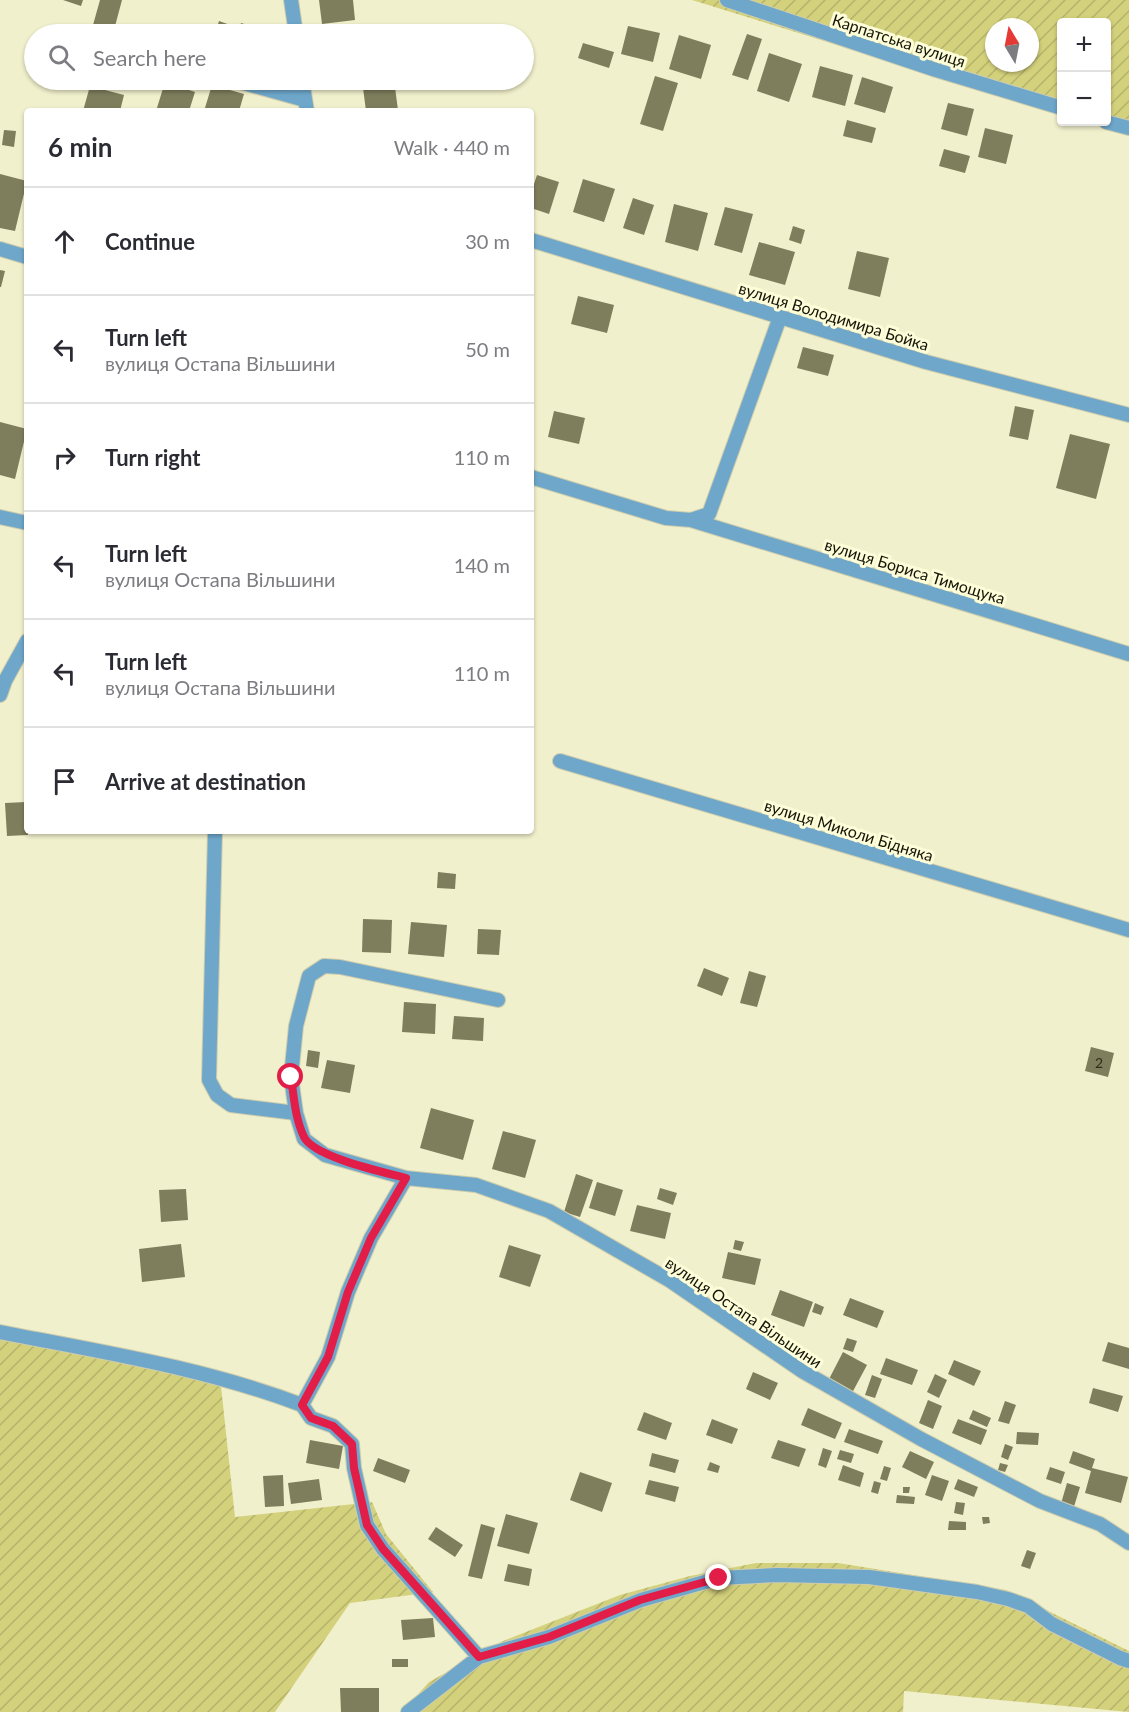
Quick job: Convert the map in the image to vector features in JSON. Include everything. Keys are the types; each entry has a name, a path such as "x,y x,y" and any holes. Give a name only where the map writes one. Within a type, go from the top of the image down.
{"street":[{"path":"291,0 295,24"},
{"name":"Карпатська вулиця","path":"727,0 933,69 1057,106"},
{"path":"262,90 306,105 304,90"},
{"path":"1111,123 1129,128"},
{"name":"вулиця Володимира Бойка","path":"534,241 926,362 1129,415"},
{"path":"0,249 24,256"},
{"path":"691,520 709,514 780,317"},
{"name":"вулиця Бориса Тимощука","path":"534,478 666,518 691,520 1129,654"},
{"path":"0,517 24,522"},
{"path":"0,696 5,681 24,646"},
{"name":"вулиця Миколи Бідняка","path":"560,761 1129,930"},
{"path":"216,834 209,1080 217,1095 231,1105 296,1113 291,1077 297,1026 309,976 324,966 340,967 498,1000"},
{"name":"вулиця Остапа Вільшини","path":"296,1113 304,1139 325,1155 406,1178 476,1185 549,1211 669,1280 812,1377 951,1455 1040,1501 1100,1524 1129,1543"},
{"path":"302,1405 328,1357 348,1292 371,1238 406,1178"},
{"path":"0,1332 170,1366 260,1389 302,1405 311,1418 333,1426 352,1444 354,1468 367,1525 383,1549 479,1657"},
{"path":"408,1712 479,1657 549,1637 640,1600 719,1578 777,1575 869,1577 978,1592 1028,1606 1052,1624 1129,1661"}],"shaded area":[{"path":"692,0 1129,0 1129,134 1101,126 1111,126 1111,18 1057,18 1057,113"},
{"path":"0,1333 220,1377 235,1517 372,1502 386,1534 433,1592 350,1603 275,1712 0,1712"},
{"path":"756,1563 838,1563 1006,1590 1129,1651 1129,1712 904,1691 903,1712 402,1712 429,1682 503,1641 620,1595 690,1576"}],"building":[{"path":"63,0 83,0 81,6"},
{"path":"100,0 122,0 116,24 93,24"},
{"path":"319,0 353,0 355,20 322,24"},
{"path":"628,26 660,33 653,62 621,54"},
{"path":"747,34 762,39 748,80 732,75"},
{"path":"679,35 711,45 701,79 669,69"},
{"path":"583,43 614,52 609,68 578,58"},
{"path":"769,53 802,64 789,102 757,91"},
{"path":"820,66 853,75 845,106 812,97"},
{"path":"655,76 678,83 663,131 640,124"},
{"path":"862,77 893,87 885,113 854,104"},
{"path":"89,90 105,90 124,95 121,108 84,108"},
{"path":"163,90 195,92 190,108 157,108"},
{"path":"210,90 230,90 244,94 240,108 205,108"},
{"path":"363,90 395,90 398,108 366,108"},
{"path":"948,103 974,109 967,136 941,129"},
{"path":"847,120 876,128 872,143 843,136"},
{"path":"985,128 1013,135 1006,164 978,157"},
{"path":"4,130 16,131 14,147 2,145"},
{"path":"944,149 970,156 965,173 939,166"},
{"path":"0,174 24,180 24,194 15,231 0,228"},
{"path":"537,175 559,182 549,214 534,209 534,184"},
{"path":"583,179 615,189 604,222 573,212"},
{"path":"633,198 654,205 644,235 623,228"},
{"path":"674,204 708,213 698,251 665,242"},
{"path":"725,207 753,214 742,253 714,245"},
{"path":"793,226 805,230 801,244 789,240"},
{"path":"759,242 795,252 785,285 749,275"},
{"path":"857,251 889,258 880,297 848,289"},
{"path":"0,270 5,271 1,287 0,287"},
{"path":"578,296 614,305 607,333 571,324"},
{"path":"803,347 834,355 828,376 797,368"},
{"path":"1015,406 1034,410 1028,440 1009,436"},
{"path":"554,411 585,418 579,444 548,437"},
{"path":"0,422 24,428 24,442 15,479 0,475"},
{"path":"1070,434 1110,444 1096,499 1056,488"},
{"path":"24,802 24,834 28,835 7,836 5,803"},
{"path":"438,872 456,874 455,889 437,888"},
{"path":"363,919 392,920 391,953 362,952"},
{"path":"411,922 447,925 444,957 408,954"},
{"path":"478,929 501,930 499,955 477,954"},
{"path":"704,968 729,978 722,996 697,986"},
{"path":"749,971 766,976 757,1007 740,1003"},
{"path":"404,1002 436,1004 435,1034 402,1032"},
{"path":"454,1016 484,1018 483,1041 452,1039"},
{"path":"1091,1047 1114,1053 1108,1077 1085,1071"},
{"path":"308,1050 320,1052 318,1068 306,1066"},
{"path":"327,1060 355,1065 350,1093 321,1088"},
{"path":"431,1108 474,1120 463,1160 420,1148"},
{"path":"503,1131 536,1140 525,1178 492,1169"},
{"path":"576,1174 593,1180 580,1217 564,1212"},
{"path":"597,1182 623,1190 615,1216 589,1208"},
{"path":"660,1188 677,1193 673,1205 657,1199"},
{"path":"186,1189 188,1220 161,1222 159,1190"},
{"path":"637,1205 671,1213 665,1239 630,1231"},
{"path":"735,1240 744,1242 741,1251 733,1249"},
{"path":"181,1244 185,1277 142,1282 139,1249"},
{"path":"509,1245 541,1255 530,1287 499,1277"},
{"path":"728,1252 761,1259 755,1285 722,1278"},
{"path":"780,1290 813,1302 804,1327 771,1315"},
{"path":"850,1298 884,1311 877,1328 843,1315"},
{"path":"815,1303 824,1307 821,1315 812,1312"},
{"path":"847,1338 857,1341 853,1352 843,1349"},
{"path":"1108,1342 1129,1348 1129,1369 1102,1361"},
{"path":"843,1352 867,1365 852,1393 828,1381"},
{"path":"886,1358 918,1370 912,1385 880,1374"},
{"path":"954,1360 981,1371 974,1386 948,1374"},
{"path":"753,1372 778,1383 770,1400 746,1389"},
{"path":"935,1374 947,1380 939,1398 927,1392"},
{"path":"872,1375 882,1379 875,1398 865,1395"},
{"path":"1093,1388 1123,1396 1118,1412 1089,1403"},
{"path":"928,1400 942,1406 933,1429 919,1423"},
{"path":"1005,1401 1016,1405 1009,1424 998,1421"},
{"path":"808,1408 842,1423 835,1439 801,1425"},
{"path":"973,1410 991,1418 987,1427 969,1419"},
{"path":"644,1412 672,1423 666,1440 637,1430"},
{"path":"712,1419 738,1429 732,1444 706,1435"},
{"path":"958,1419 987,1430 981,1445 952,1433"},
{"path":"849,1429 883,1441 878,1454 844,1442"},
{"path":"1017,1432 1039,1433 1038,1445 1016,1444"},
{"path":"310,1440 343,1446 339,1469 306,1463"},
{"path":"778,1440 806,1449 799,1467 771,1458"},
{"path":"1005,1444 1013,1447 1008,1460 1001,1457"},
{"path":"823,1448 832,1451 826,1468 818,1465"},
{"path":"840,1450 854,1454 851,1463 837,1459"},
{"path":"910,1451 934,1462 926,1479 902,1467"},
{"path":"1073,1451 1095,1459 1092,1468 1128,1477 1121,1503 1085,1493 1091,1471 1069,1463"},
{"path":"652,1453 679,1460 675,1473 649,1466"},
{"path":"378,1458 410,1470 405,1483 373,1471"},
{"path":"710,1462 720,1466 718,1473 707,1470"},
{"path":"1000,1463 1008,1465 1005,1472 998,1470"},
{"path":"843,1465 864,1473 860,1487 838,1480"},
{"path":"884,1466 891,1468 887,1481 880,1479"},
{"path":"1050,1467 1065,1472 1061,1484 1046,1479"},
{"path":"580,1472 612,1483 602,1512 570,1500"},
{"path":"283,1475 284,1506 265,1507 263,1476"},
{"path":"932,1475 949,1481 942,1501 925,1495"},
{"path":"319,1479 322,1500 291,1504 288,1483"},
{"path":"958,1479 978,1487 974,1497 954,1489"},
{"path":"649,1480 679,1487 675,1502 645,1494"},
{"path":"874,1481 881,1483 878,1494 871,1492"},
{"path":"1067,1483 1080,1487 1073,1510 1060,1507"},
{"path":"903,1487 910,1487 909,1493 903,1493"},
{"path":"897,1495 915,1497 914,1504 896,1503"},
{"path":"956,1502 965,1503 963,1515 954,1513"},
{"path":"506,1514 538,1523 529,1554 497,1546"},
{"path":"982,1517 989,1517 990,1523 983,1524"},
{"path":"949,1521 966,1522 966,1530 948,1530"},
{"path":"481,1524 495,1528 482,1579 468,1576"},
{"path":"436,1527 463,1545 455,1557 428,1539"},
{"path":"1027,1550 1036,1553 1030,1569 1021,1566"},
{"path":"508,1564 532,1569 529,1586 504,1581"},
{"path":"433,1618 435,1637 403,1640 401,1620"},
{"path":"392,1659 408,1659 408,1667 392,1667"},
{"path":"340,1688 379,1688 379,1712 341,1712"}],"route":[{"path":"291,1077 296,1113 304,1139 325,1155 406,1178 371,1238 348,1292 328,1357 302,1405 311,1418 333,1426 352,1444 354,1468 367,1525 383,1549 479,1657 549,1637 640,1600 719,1578"}]}
